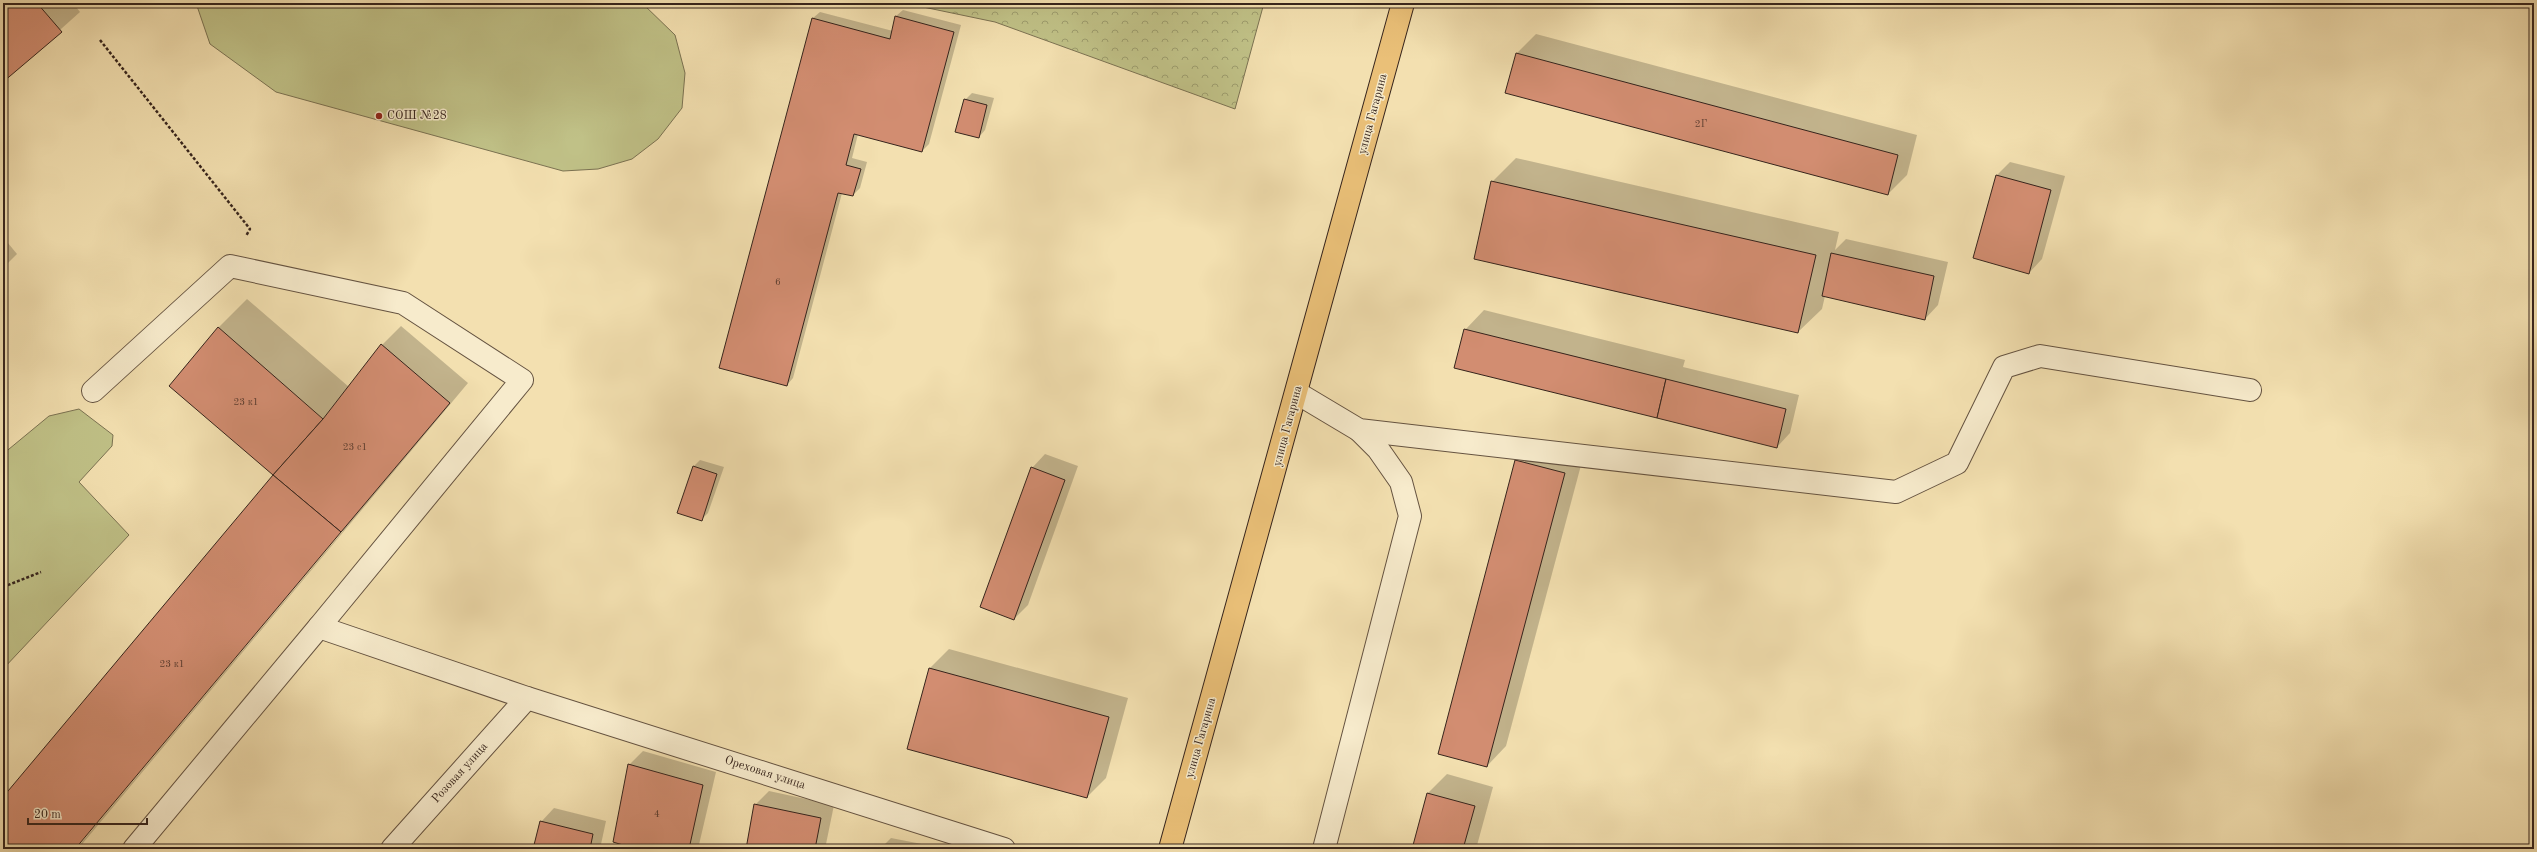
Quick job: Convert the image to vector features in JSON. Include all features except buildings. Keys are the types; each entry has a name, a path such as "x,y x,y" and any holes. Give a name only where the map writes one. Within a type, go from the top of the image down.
{"main road":[{"name":"улица Гагарина","path":"1170,849 1297,393 1403,3"}],"street":[{"path":"93,391 230,266 403,303 522,380 134,849"},
{"path":"1359,430 1896,492 1957,462 2004,367 2040,356 2250,390"},
{"path":"1297,393 1359,430 1378,449 1401,482 1410,516 1324,849"},
{"name":"Ореховая улица","path":"319,627 527,698 1004,849"},
{"name":"Розовая улица","path":"392,849 527,698"}],"path":[{"path":"100,40 250,229"},
{"path":"3,587 41,572"}],"green space":[{"path":"196,3 642,3 675,35 685,73 682,108 658,139 632,159 598,169 563,171 276,92 210,44"},
{"path":"904,3 1264,3 1235,109 995,22"},
{"path":"79,409 113,435 112,446 79,482 129,535 3,669 3,454 49,416"}],"place":[{"name":"СОШ №28","path":"379,116"}]}
